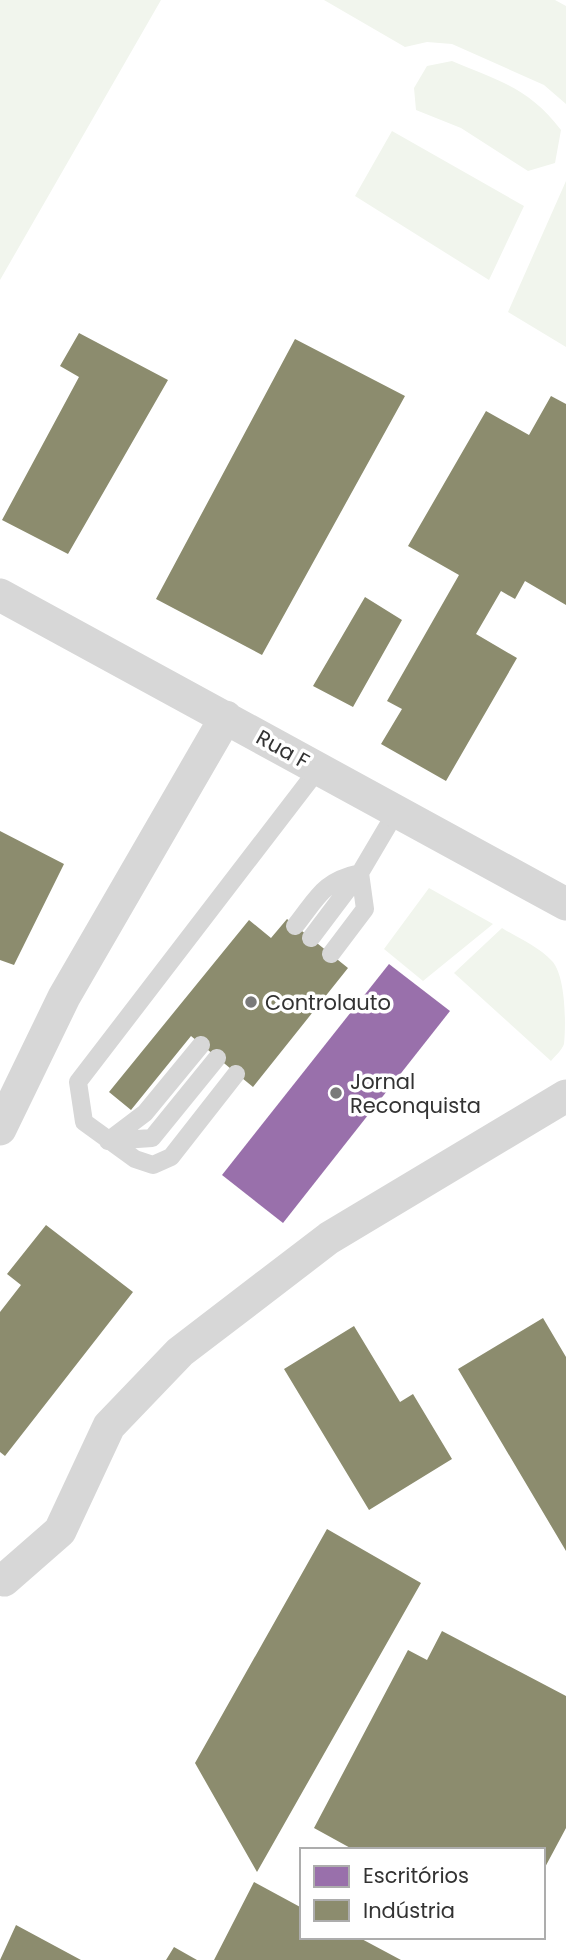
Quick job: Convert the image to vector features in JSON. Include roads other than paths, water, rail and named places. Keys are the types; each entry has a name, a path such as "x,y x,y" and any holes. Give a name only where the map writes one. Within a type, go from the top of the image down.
{"street":[{"name":"Rua F","path":"0,595 566,904"},
{"path":"0,1129 64,997 226,717"},
{"path":"0,1579 4,1580 60,1531 109,1426 180,1352 329,1238 566,1096"}],"lane":[{"path":"236,1073 171,1157 153,1166 135,1159 84,1122 78,1082 319,768"},
{"path":"311,938 360,873 396,812"},
{"path":"295,926 326,886 338,878 360,873"},
{"path":"331,954 365,909 360,873"},
{"path":"108,1141 145,1113 201,1045"},
{"path":"108,1141 152,1138 217,1058"}],"place":[{"name":"Controlauto","path":"251,1002"},
{"name":"Jornal Reconquista","path":"336,1093"}]}
